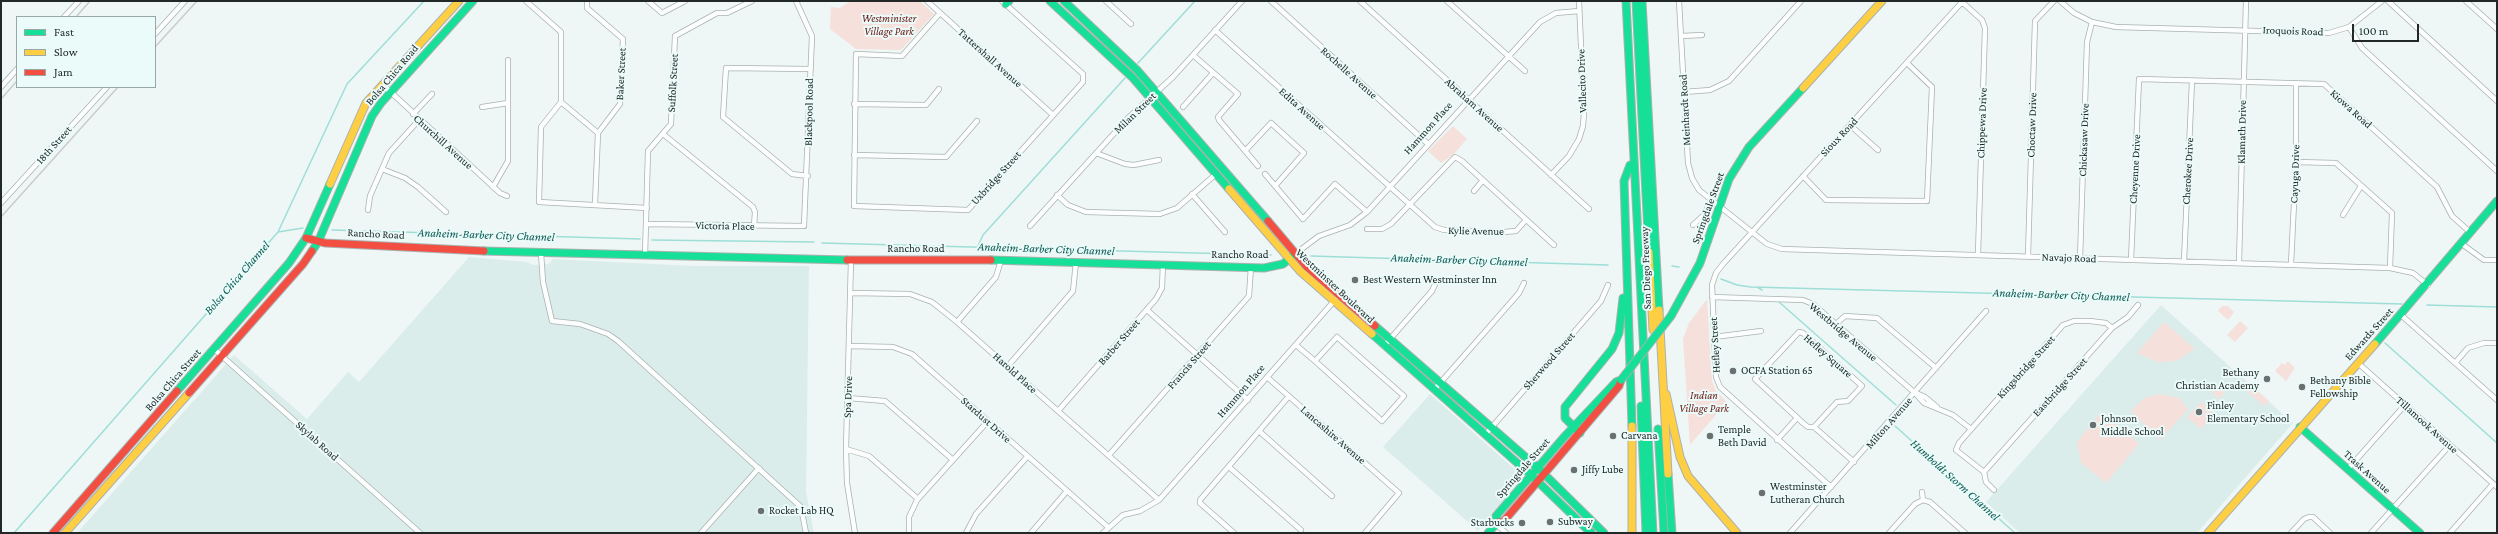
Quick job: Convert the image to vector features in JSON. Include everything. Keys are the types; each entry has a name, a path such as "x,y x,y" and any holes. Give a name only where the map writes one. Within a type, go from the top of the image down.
{"main road":[{"name":"Bolsa Chica Road","path":"306,238 366,103 458,1"},
{"name":"Bolsa Chica Road","path":"318,242 372,116 390,92 473,1"},
{"name":"Westminster Boulevard","path":"1050,1 1126,70 1289,259 1390,340 1491,427 1538,468 1604,533"},
{"name":"Westminster Boulevard","path":"1064,1 1127,58 1296,254 1336,298 1384,346 1532,476 1591,533"},
{"name":"San Diego Freeway","path":"1620,1 1630,165 1646,533"},
{"path":"1626,1 1653,533"},
{"path":"1636,1 1664,533"},
{"name":"San Diego Freeway","path":"1642,1 1661,381 1672,533"},
{"name":"Springdale Street","path":"1488,533 1497,523 1503,522 1580,433 1619,386 1621,380 1671,316 1700,263 1733,172 1749,147 1882,1"},
{"path":"1630,165 1624,181 1626,263 1632,379 1632,533"},
{"name":"Edwards Street","path":"2208,533 2300,427 2416,299 2497,201"},
{"name":"Rancho Road","path":"306,238 318,242 541,253 645,256 851,260 1001,260 1251,267 1270,267 1283,264 1289,259"},
{"name":"Bolsa Chica Street","path":"53,533 259,299 306,238"},
{"name":"Bolsa Chica Street","path":"65,533 295,275 318,242"},
{"name":"Hammon Place","path":"1289,259 1296,254"},
{"path":"1580,433 1565,418 1565,407 1606,358 1617,339 1621,318 1626,263"},
{"name":"Springdale Street","path":"1497,523 1496,516 1574,427 1616,382 1621,380"},
{"path":"1661,381 1667,395 1680,457 1688,476 1738,533"},
{"name":"Trask Avenue","path":"2300,427 2420,533"},
{"path":"104,488 105,481 126,450"}],"street":[{"path":"65,16 79,1"},
{"path":"156,33 185,1"},
{"path":"526,1 561,32 561,102 541,127 539,202 647,208"},
{"name":"Baker Street","path":"588,1 587,8 623,39 620,104 598,133"},
{"path":"648,1 662,13 685,1"},
{"name":"Suffolk Street","path":"645,256 648,151 671,124 675,36 717,13 727,13 752,1"},
{"name":"Blackpool Road","path":"796,1 812,36 808,176 804,226"},
{"name":"Tattershall Avenue","path":"927,1 1053,115"},
{"path":"1106,1 1131,24"},
{"name":"Milan Street","path":"1030,226 1096,153 1193,55 1242,1"},
{"name":"Rochelle Avenue","path":"1271,1 1428,144"},
{"name":"Abraham Avenue","path":"1360,1 1589,209"},
{"path":"1447,1 1524,71"},
{"name":"Vallecito Drive","path":"1551,175 1572,150 1579,139 1583,126 1584,114 1579,1"},
{"name":"Meinhardt Road","path":"1680,1 1688,163 1692,178 1699,190 1720,206"},
{"path":"1684,92 1710,90 1729,81 1801,1"},
{"name":"Choctaw Drive","path":"2028,256 2035,21 2054,1"},
{"name":"Iroquois Road","path":"2060,1 2074,13 2092,22 2116,27 2329,32 2349,27"},
{"name":"Klamath Drive","path":"2239,263 2246,1"},
{"path":"2382,1 2349,27 2362,48 2497,171"},
{"path":"2388,1 2497,100"},
{"path":"2466,1 2497,29"},
{"name":"Uxbridge Street","path":"854,154 854,206 968,210 1084,79 1083,74 1005,2"},
{"name":"Sioux Road","path":"1716,273 1802,176 1851,126 1962,2"},
{"name":"Chippewa Drive","path":"1962,2 1982,20 1985,28 1978,254"},
{"name":"Hammon Place","path":"1296,254 1319,236 1350,225 1367,212 1508,56 1545,18 1556,13 1579,11"},
{"path":"940,13 902,56 856,54 854,154 946,157 977,121"},
{"name":"Chickasaw Drive","path":"2080,259 2087,42 2092,22"},
{"name":"Edita Avenue","path":"1215,30 1389,187"},
{"path":"1681,36 1702,35"},
{"path":"1193,55 1238,94 1218,118 1258,166"},
{"path":"493,187 508,161 508,60"},
{"path":"1802,176 1826,200 1927,201 1932,87 1907,63"},
{"path":"808,176 792,174 723,117 726,68 810,69"},
{"path":"1,87 16,70"},
{"path":"1183,107 1213,73"},
{"name":"Kiowa Road","path":"2139,79 2324,84 2437,188 2452,216 2471,233"},
{"name":"Cheyenne Drive","path":"2131,260 2139,79"},
{"name":"Cherokee Drive","path":"2184,261 2192,81"},
{"name":"Churchill Avenue","path":"382,84 412,114 493,187 507,196"},
{"name":"Cayuga Drive","path":"2291,264 2296,162 2296,84"},
{"name":"18th Street","path":"1,203 106,88"},
{"path":"854,104 926,105 939,89"},
{"path":"412,114 432,94"},
{"path":"561,102 598,133 595,204"},
{"path":"482,107 508,103"},
{"path":"368,210 370,196 389,153 419,120"},
{"path":"1245,151 1271,123 1304,153 1275,186"},
{"path":"1851,126 1878,150"},
{"path":"663,134 753,207 755,212 754,226"},
{"path":"1096,153 1125,164 1134,165 1159,160"},
{"path":"1366,229 1382,230 1391,224 1455,157 1483,180 1554,245"},
{"path":"2296,162 2336,163 2392,214 2390,268"},
{"path":"382,169 405,178 418,187 446,212"},
{"path":"1057,195 1068,205 1086,212 1160,214 1177,208 1216,174"},
{"path":"1265,174 1304,219 1335,184 1367,212"},
{"path":"1474,191 1483,180"},
{"path":"2342,215 2361,186"},
{"name":"Kylie Avenue","path":"1389,187 1435,227 1444,230 1516,230 1526,220"},
{"path":"1192,194 1225,232"},
{"path":"1693,225 1704,215 1711,200"},
{"name":"Navajo Road","path":"1720,206 1767,244 1782,249 2390,268 2413,273 2428,285"},
{"name":"Victoria Place","path":"646,224 804,226"},
{"path":"2462,244 2484,260 2497,260"},
{"path":"541,253 544,282 552,321 580,324 608,334 618,341 801,507 806,533"},
{"name":"Spa Drive","path":"851,260 850,346 846,449 847,482 855,533"},
{"path":"957,322 996,277 1001,260"},
{"path":"1008,366 1073,291 1076,262"},
{"name":"Barber Street","path":"1058,411 1147,310 1162,288 1163,264"},
{"name":"Francis Street","path":"1109,455 1249,296 1251,267"},
{"name":"Hefley Street","path":"1716,273 1712,285 1712,297 1716,377 1720,387 1777,440 1831,487"},
{"path":"1384,346 1432,291 1437,280"},
{"path":"1434,390 1519,293 1524,283"},
{"name":"Sherwood Street","path":"1485,435 1601,301 1608,285"},
{"name":"Harold Place","path":"851,293 918,296 932,302 1008,366 1159,500"},
{"name":"Westbridge Avenue","path":"1712,297 1802,300 1812,304 1915,393 1924,403 1938,408 1971,428"},
{"name":"Hammon Place","path":"1103,533 1123,515 1140,511 1159,500 1336,298"},
{"name":"Eastbridge Street","path":"1984,472 2112,328 2128,317 2138,305"},
{"path":"1147,310 1248,400"},
{"name":"Milton Avenue","path":"1790,533 1986,311"},
{"path":"2401,315 2497,400"},
{"path":"1836,324 1845,316 1877,318 1936,368"},
{"name":"Kingsbridge Street","path":"1984,472 1956,450 1971,428 2063,325 2074,321 2090,321 2106,323 2112,328"},
{"path":"1714,337 1761,331"},
{"name":"Hefley Square","path":"1814,427 1837,402 1848,400 1862,386 1803,333 1799,332 1755,379 1797,418 1808,427 1814,427 1854,462"},
{"path":"1296,344 1382,421 1404,396 1337,337 1315,361"},
{"path":"2455,363 2468,348 2484,343 2497,343"},
{"name":"Stardust Drive","path":"850,346 893,347 907,351 1108,527"},
{"name":"Skylab Road","path":"214,349 420,533"},
{"name":"Tillamook Avenue","path":"2358,363 2495,485"},
{"name":"Lancashire Avenue","path":"1267,378 1399,493 1365,533"},
{"path":"1234,533 1200,502 1289,396"},
{"path":"848,398 885,401 952,459"},
{"path":"2348,469 2405,404"},
{"path":"1777,440 1797,418"},
{"path":"909,533 909,516 918,499 952,459 988,421"},
{"path":"1259,431 1332,496"},
{"path":"2370,533 2450,445"},
{"path":"846,449 869,456 918,499"},
{"path":"966,533 976,514 1027,457"},
{"path":"1228,467 1301,530"},
{"path":"701,533 758,468"},
{"path":"1984,472 1986,482 1994,490"},
{"path":"2450,533 2495,485"},
{"path":"1031,533 1067,491"},
{"path":"1922,492 1923,500"},
{"path":"1889,533 1915,504 1923,500 1930,502 1965,533"},
{"path":"2291,533 2304,519 2309,517 2313,517 2330,533"},
{"path":"1497,523 1506,533"}],"shaded area":[{"path":"469,257 527,262 533,265 549,264 553,259 693,266 809,266 806,492 814,533 77,533 234,355 307,419 348,372 359,382"},
{"path":"2161,305 2293,423 2197,533 2020,533 1986,502"},
{"path":"1430,394 1520,474 1520,480 1478,531 1383,447"}],"green space":[{"name":"Westminister Village Park","path":"850,1 920,1 934,14 901,50 856,49 830,29 831,7 840,8"},
{"path":"1453,126 1467,139 1454,154 1441,163 1428,151"},
{"name":"Indian Village Park","path":"1707,299 1712,381 1716,391 1727,402 1690,445 1683,339 1689,323"},
{"path":"2222,306 2228,306 2234,312 2228,320 2218,311"},
{"path":"2240,321 2248,328 2235,342 2227,335"},
{"path":"2164,322 2195,349 2176,361 2158,362 2137,353"},
{"path":"2288,361 2295,368 2286,381 2275,371 2282,363 2285,365"},
{"path":"2222,380 2230,386 2219,399 2212,392"},
{"path":"2245,380 2269,401 2265,406 2240,386"},
{"path":"2159,394 2179,398 2188,409 2160,440 2131,411 2143,399"},
{"path":"2201,402 2214,414 2201,429 2187,417"},
{"path":"2101,412 2139,444 2106,483 2081,463 2077,442"}],"waterway":[{"name":"Bolsa Chica Channel","path":"14,533 278,232 347,84 424,1"},
{"path":"1138,63 1195,1"},
{"path":"978,246 983,235 1125,78"},
{"name":"Anaheim-Barber City Channel","path":"278,232 303,228"},
{"name":"Anaheim-Barber City Channel","path":"332,230 640,239"},
{"name":"Anaheim-Barber City Channel","path":"652,240 814,242"},
{"name":"Anaheim-Barber City Channel","path":"822,243 1271,255"},
{"name":"Anaheim-Barber City Channel","path":"1311,256 1608,265"},
{"path":"1672,266 1679,267"},
{"name":"Anaheim-Barber City Channel","path":"1721,279 1737,285 1751,287 2402,304"},
{"name":"Anaheim-Barber City Channel","path":"1757,287 1762,290"},
{"name":"Humboldt Storm Channel","path":"1779,302 1896,405"},
{"name":"Anaheim-Barber City Channel","path":"2427,305 2497,307"},
{"path":"2385,343 2497,443"},
{"name":"Humboldt Storm Channel","path":"1895,426 2015,533"}],"railway":[{"path":"77,16 90,1"},
{"path":"156,46 197,1"},
{"path":"1,99 16,82"},
{"path":"1,217 117,88"}],"traffic: fast":[{"path":"312,251 318,242 372,116 381,103 473,1"},
{"path":"1006,4 1009,1"},
{"path":"1050,1 1133,78 1229,189"},
{"path":"1064,1 1137,70 1268,221"},
{"path":"1626,1 1653,533"},
{"path":"1636,1 1649,252"},
{"path":"1642,1 1659,310"},
{"path":"1671,316 1700,263 1729,179 1749,147 1803,88"},
{"path":"1630,165 1624,181 1632,426"},
{"path":"177,391 289,263 306,238 330,184"},
{"path":"2375,344 2497,201"},
{"path":"484,251 847,260"},
{"path":"991,260 1264,268 1283,264 1295,254"},
{"path":"1580,433 1565,418 1565,407 1612,349 1619,333 1623,298"},
{"path":"1621,380 1671,316"},
{"path":"1375,326 1538,468 1604,533"},
{"path":"1372,334 1532,476 1591,533"},
{"path":"1498,522 1496,516 1565,436 1616,382 1621,380"},
{"path":"1641,406 1646,533"},
{"path":"2300,427 2420,533"},
{"path":"1658,429 1664,533"},
{"path":"1668,474 1672,533"},
{"path":"1488,533 1498,522"}],"traffic: slow":[{"path":"330,184 366,103 459,1"},
{"path":"1803,88 1882,1"},
{"path":"1229,189 1300,271 1372,334"},
{"path":"1649,252 1653,330"},
{"path":"1659,310 1668,474"},
{"path":"2208,533 2375,344"},
{"path":"65,533 189,393"},
{"path":"1666,394 1680,457 1688,476 1737,533"},
{"path":"1632,426 1632,533"}],"traffic: jam":[{"path":"1268,221 1306,266 1375,326"},
{"path":"306,238 325,243 484,251"},
{"path":"189,393 303,264 312,251"},
{"path":"847,260 991,260"},
{"path":"1498,522 1503,522 1619,386 1621,380"},
{"path":"53,533 177,391"}],"place":[{"name":"Best Western Westminster Inn","path":"1355,280"},
{"name":"OCFA Station 65","path":"1733,371"},
{"name":"Bethany Christian Academy","path":"2267,379"},
{"name":"Bethany Bible Fellowship","path":"2302,387"},
{"name":"Finley Elementary School","path":"2199,412"},
{"name":"Johnson Middle School","path":"2093,425"},
{"name":"Carvana","path":"1613,436"},
{"name":"Temple Beth David","path":"1710,436"},
{"name":"Jiffy Lube","path":"1574,470"},
{"name":"Westminster Lutheran Church","path":"1762,493"},
{"name":"Rocket Lab HQ","path":"761,511"},
{"name":"Subway","path":"1550,522"},
{"name":"Starbucks","path":"1522,523"}]}
